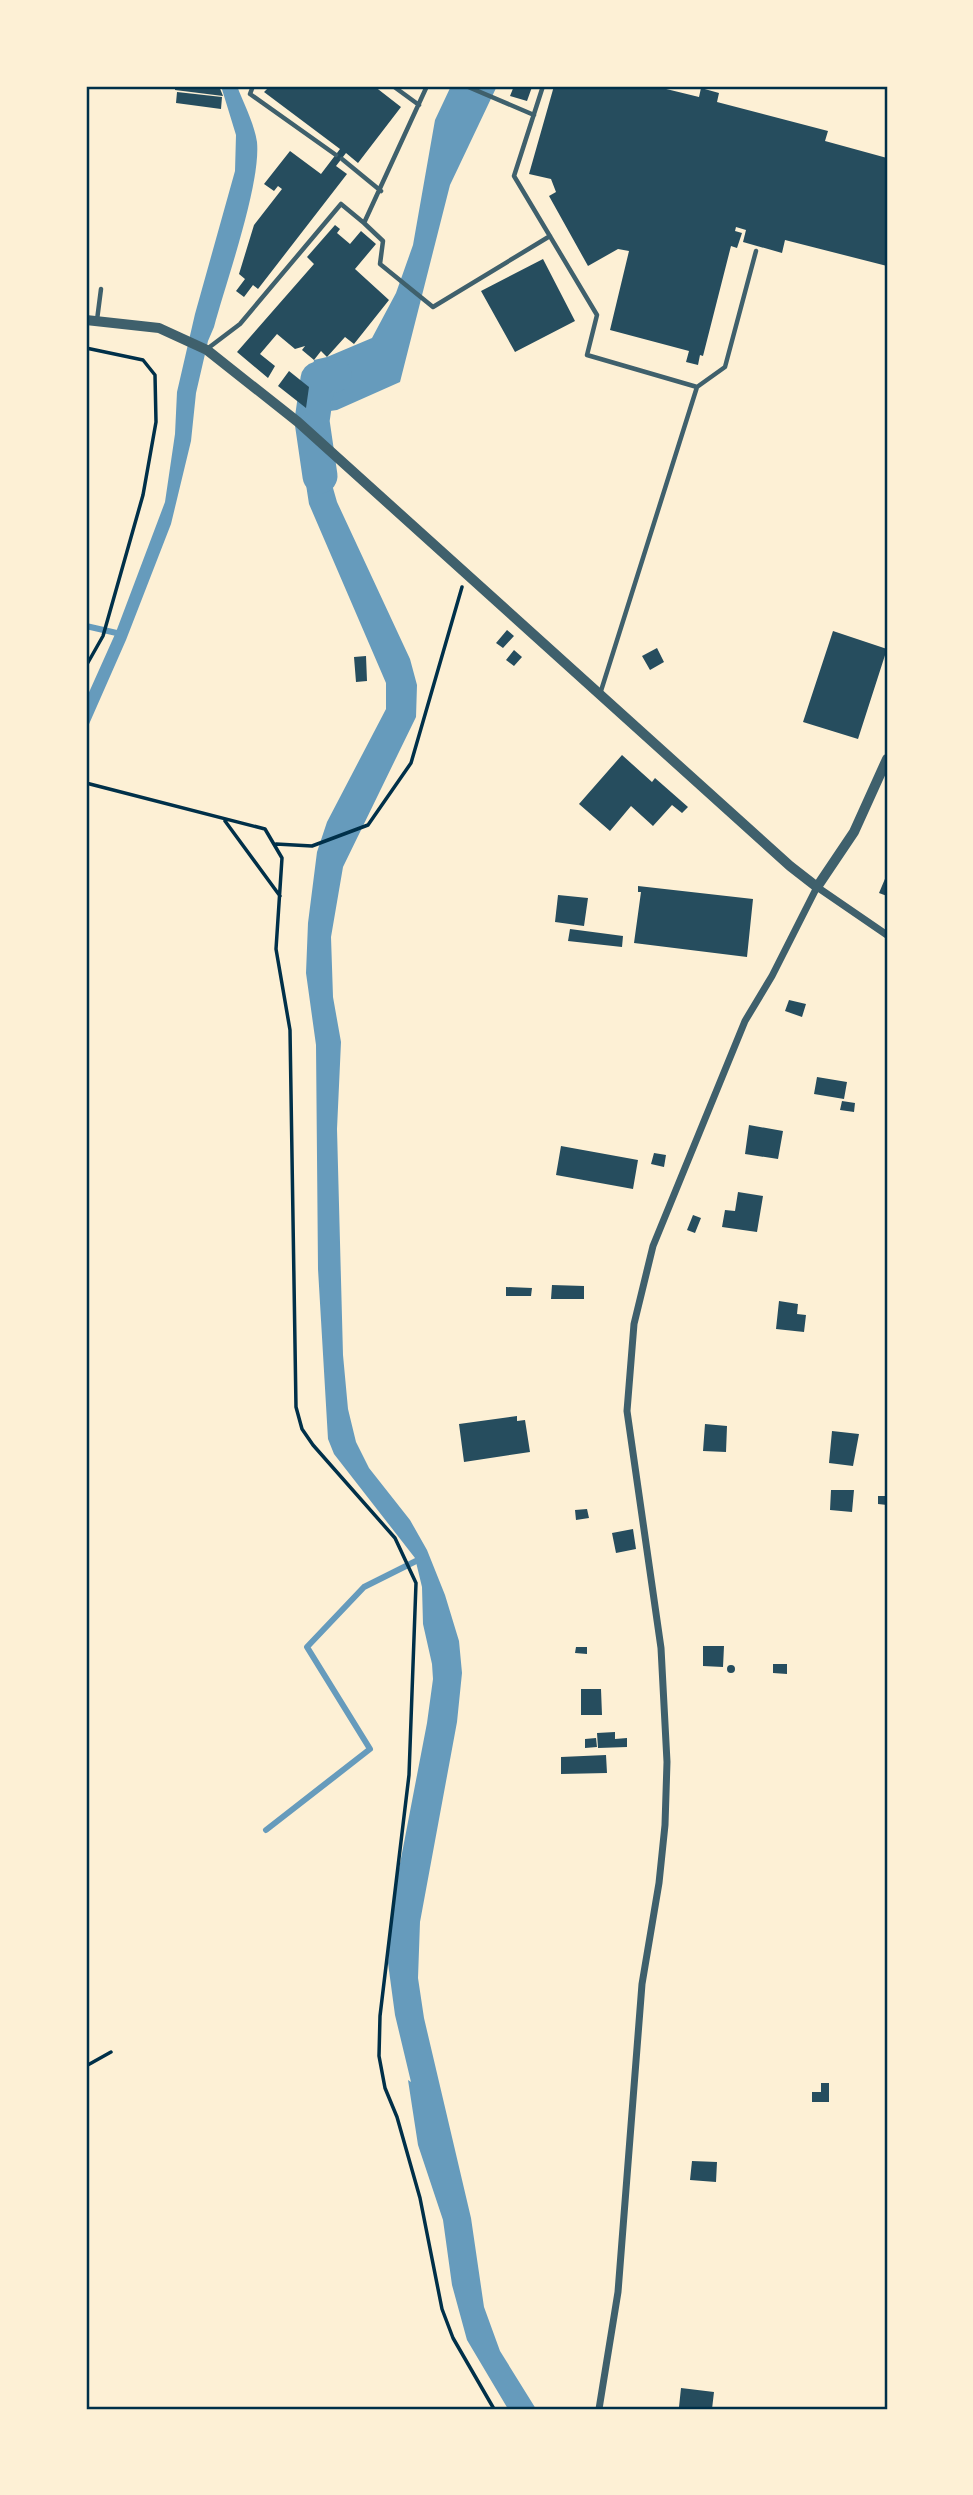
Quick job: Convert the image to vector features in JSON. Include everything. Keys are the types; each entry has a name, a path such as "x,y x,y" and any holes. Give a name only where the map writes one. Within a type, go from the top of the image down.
{"street":[{"path":"91,321 159,328 182,336 207,350 298,422 790,866 887,935"},
{"path":"599,2409 618,2292 642,1984 659,1882 665,1825 667,1762 661,1648 627,1411 634,1324 653,1246 745,1021 772,976 817,887 854,832 887,759"}],"lane":[{"path":"253,86 250,94 336,155"},
{"path":"393,86 419,105"},
{"path":"364,223 427,86"},
{"path":"466,86 534,115"},
{"path":"543,86 514,176 597,315 587,355 698,387"},
{"path":"342,159 381,191"},
{"path":"207,350 240,324 341,204 383,241 380,264 433,307 550,236"},
{"path":"600,695 698,387 725,367 756,251"},
{"path":"91,321 101,289"}],"path":[{"path":"86,348 143,360 155,375 156,422 142,495 103,636 86,666"},
{"path":"276,844 312,846 368,825 411,763 463,583 471,591"},
{"path":"86,783 265,829 282,858 276,949 290,1030 296,1407 302,1429 313,1445 395,1538 406,1556 416,1583 409,1775 380,2016 379,2056 386,2088 420,2198 442,2309 453,2338 494,2409"},
{"path":"224,819 280,896"},
{"path":"86,2066 111,2052"}],"water":[{"path":"221,86 237,86 251,121 257,142 254,182 234,260 208,341 196,393 191,441 171,524 126,640 86,731 86,699 116,632 165,502 175,434 177,392 195,314 235,171 236,135"},
{"path":"451,86 497,86 450,185 400,382 337,410 323,412 318,422 309,405 306,408 314,360 372,338 396,293 413,245 435,120"},
{"path":"307,424 314,429 314,441 321,446 337,502 410,659 417,685 416,717 343,867 331,937 333,997 341,1042 337,1129 343,1355 348,1409 356,1442 369,1468 410,1520 427,1550 459,1641 462,1673 457,1722 420,1922 418,1978 424,2018 471,2218 484,2307 500,2351 536,2409 508,2409 467,2340 452,2285 443,2220 418,2145 408,2080 411,2082 395,2015 388,1963 393,1900 427,1723 433,1679 432,1664 423,1624 422,1587 415,1558 334,1454 328,1439 318,1269 316,1045 306,973 308,923 317,852 327,822 386,709 386,683 309,504 303,465"}],"building":[{"path":"175,86 219,86 223,96 175,90"},
{"path":"270,86 374,86 401,107 358,163 346,153 336,166 347,174 258,289 253,285 244,297 236,291 245,279 239,274 254,225 282,189 278,186 274,191 264,184 290,151 321,174 340,149 264,92"},
{"path":"514,86 532,87 527,101 510,96"},
{"path":"554,86 654,86 699,97 701,88 719,93 717,102 828,131 825,141 887,158 887,266 785,240 782,253 743,242 746,230 736,227 735,231 742,233 737,248 731,246 703,356 700,355 698,365 686,362 689,351 610,330 629,251 618,249 588,266 549,196 556,192 551,179 529,174"},
{"path":"177,92 222,97 221,109 176,103"},
{"path":"335,225 340,229 337,233 350,244 361,231 376,244 355,269 389,300 354,344 345,337 327,357 321,351 314,360 302,350 305,346 295,349 277,334 260,354 275,366 268,378 237,352 314,264 307,257"},
{"path":"543,259 575,321 515,352 481,291"},
{"path":"289,371 309,387 306,408 278,386"},
{"path":"507,630 514,636 503,648 496,643"},
{"path":"833,631 887,649 858,739 803,722"},
{"path":"657,648 664,662 650,670 642,656"},
{"path":"514,650 522,657 514,666 506,660"},
{"path":"366,656 367,681 356,682 354,657"},
{"path":"622,755 652,782 655,778 688,807 682,813 672,805 653,826 631,806 610,831 579,804"},
{"path":"887,874 887,896 879,893"},
{"path":"638,886 753,899 747,957 634,943 641,892 638,892"},
{"path":"558,895 588,898 584,926 555,922"},
{"path":"570,929 623,936 622,947 568,941"},
{"path":"789,1000 806,1004 802,1017 785,1011"},
{"path":"817,1077 847,1082 844,1099 814,1094"},
{"path":"842,1101 855,1103 854,1112 840,1110"},
{"path":"749,1125 783,1131 778,1159 745,1154"},
{"path":"561,1146 638,1160 633,1189 556,1175"},
{"path":"654,1153 666,1155 664,1167 651,1164"},
{"path":"738,1192 763,1196 757,1232 722,1227 725,1210 735,1211"},
{"path":"693,1215 701,1218 695,1233 687,1230"},
{"path":"552,1285 584,1286 584,1299 551,1299"},
{"path":"506,1287 532,1288 531,1296 506,1296"},
{"path":"779,1301 798,1304 797,1314 806,1315 804,1332 776,1329"},
{"path":"517,1416 517,1421 525,1420 530,1452 464,1462 459,1424"},
{"path":"705,1424 727,1426 726,1452 703,1451"},
{"path":"832,1431 859,1434 853,1466 829,1463"},
{"path":"831,1490 854,1490 852,1512 830,1510"},
{"path":"878,1496 887,1496 887,1505 878,1504"},
{"path":"587,1509 589,1518 576,1520 575,1510"},
{"path":"633,1529 636,1549 616,1553 612,1533"},
{"path":"703,1646 724,1646 723,1667 703,1666"},
{"path":"576,1647 587,1647 587,1654 575,1653"},
{"path":"773,1664 787,1664 787,1674 773,1673"},
{"path":"731,1665 735,1669 731,1673 727,1669"},
{"path":"581,1689 601,1689 602,1715 581,1715"},
{"path":"615,1732 615,1739 627,1738 627,1747 598,1748 597,1733"},
{"path":"596,1738 597,1747 585,1748 585,1739"},
{"path":"606,1755 607,1773 561,1774 561,1757"},
{"path":"821,2083 829,2083 829,2102 812,2102 812,2092 821,2092"},
{"path":"692,2161 717,2162 716,2182 690,2180"},
{"path":"681,2388 714,2392 712,2409 679,2407"}],"waterway":[{"path":"320,476 312,421 318,379 334,375"},
{"path":"86,626 121,634"},
{"path":"266,1830 370,1749 307,1647 364,1587 420,1559"}]}
